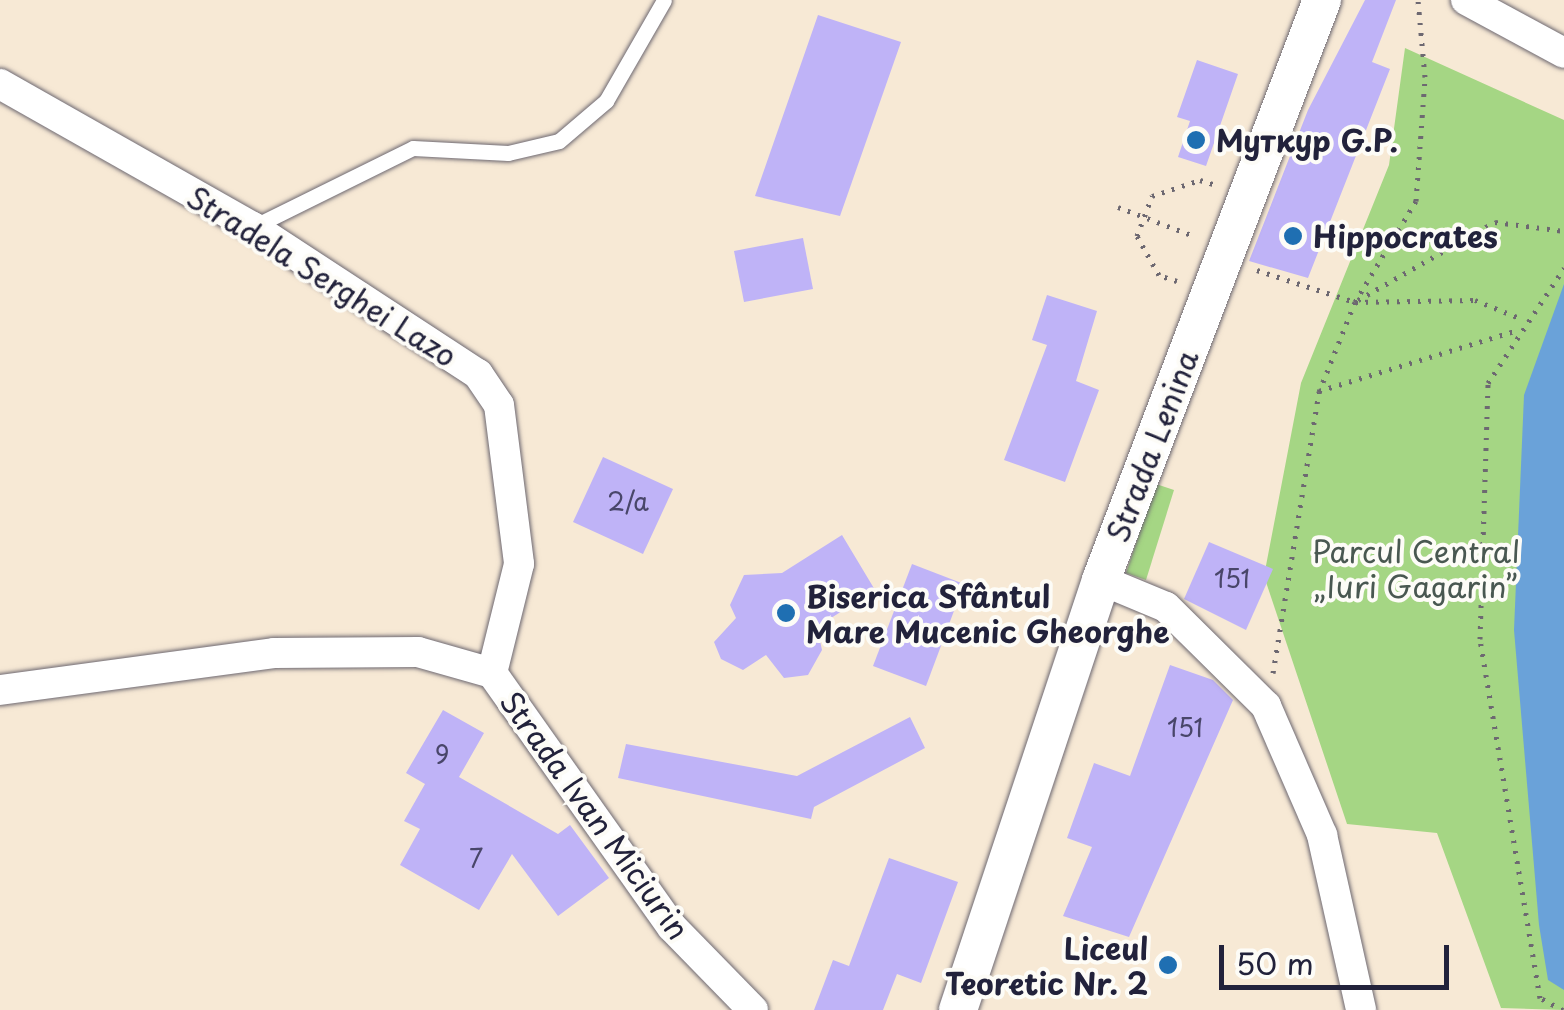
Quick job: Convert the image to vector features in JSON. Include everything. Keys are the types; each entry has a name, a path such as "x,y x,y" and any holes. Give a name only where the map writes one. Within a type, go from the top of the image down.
{"street":[{"name":"Strada Lenina","path":"958,1010 1102,580 1322,0"},
{"path":"1466,0 1564,53"},
{"name":"Stradela Serghei Lazo","path":"0,84 253,227 405,320 478,374 499,405 519,564 492,673"},
{"path":"1102,580 1166,607 1266,706 1322,835 1361,1010"},
{"name":"Strada Ivan Miciurin","path":"0,690 274,654 418,652 492,673 672,927 754,1010"}],"lane":[{"path":"253,227 414,148 508,153 560,141 606,102 664,0"}],"path":[{"path":"1266,706 1319,392 1355,302 1416,201 1426,77 1418,0"},
{"path":"1176,281 1159,275 1138,236 1152,196 1200,180 1213,184"},
{"path":"1118,207 1194,236"},
{"path":"1355,302 1495,222 1564,231"},
{"path":"1244,266 1355,302 1475,300 1523,320"},
{"path":"1563,1010 1540,998 1480,638 1488,383 1523,320 1564,268"},
{"path":"1319,392 1517,330"}],"green space":[{"name":"Parcul Central „Iuri Gagarin”","path":"1405,48 1564,120 1564,1010 1501,1008 1437,833 1347,824 1264,576 1301,383 1389,165"},
{"path":"1156,484 1174,490 1146,580 1126,573"}],"water":[{"path":"1564,284 1564,990 1548,980 1539,925 1514,630 1524,395"}],"building":[{"path":"1365,0 1396,0 1372,62 1390,69 1308,278 1249,261 1308,110"},
{"path":"818,15 901,42 840,216 755,196"},
{"path":"1197,60 1238,74 1206,166 1178,157 1190,121 1177,117"},
{"path":"803,238 813,289 744,302 734,251"},
{"path":"1047,295 1097,311 1076,381 1099,390 1065,482 1004,460 1047,345 1032,340"},
{"path":"603,457 673,489 643,554 573,522"},
{"name":"Biserica Sfântul Mare Mucenic Gheorghe","path":"842,535 875,590 817,627 822,650 808,675 784,678 766,655 743,670 721,659 714,642 736,618 730,605 744,575 782,573"},
{"path":"1209,542 1273,569 1246,630 1184,599"},
{"path":"912,564 964,584 926,686 873,666"},
{"path":"1170,665 1213,680 1233,700 1129,937 1063,916 1092,847 1067,838 1094,763 1130,776"},
{"path":"443,710 484,733 459,777 558,834 570,825 609,878 558,916 512,854 479,910 400,865 420,829 404,821 425,784 406,773"},
{"path":"910,717 925,748 814,807 811,819 618,778 626,744 797,776"},
{"path":"889,858 958,882 921,983 897,974 883,1010 814,1010 833,960 849,966"}],"place":[{"name":"Муткур G.P.","path":"1196,140"},
{"name":"Hippocrates","path":"1293,236"},
{"name":"Biserica Sfântul Mare Mucenic Gheorghe","path":"786,613"},
{"name":"Liceul Teoretic Nr. 2","path":"1168,965"}]}
